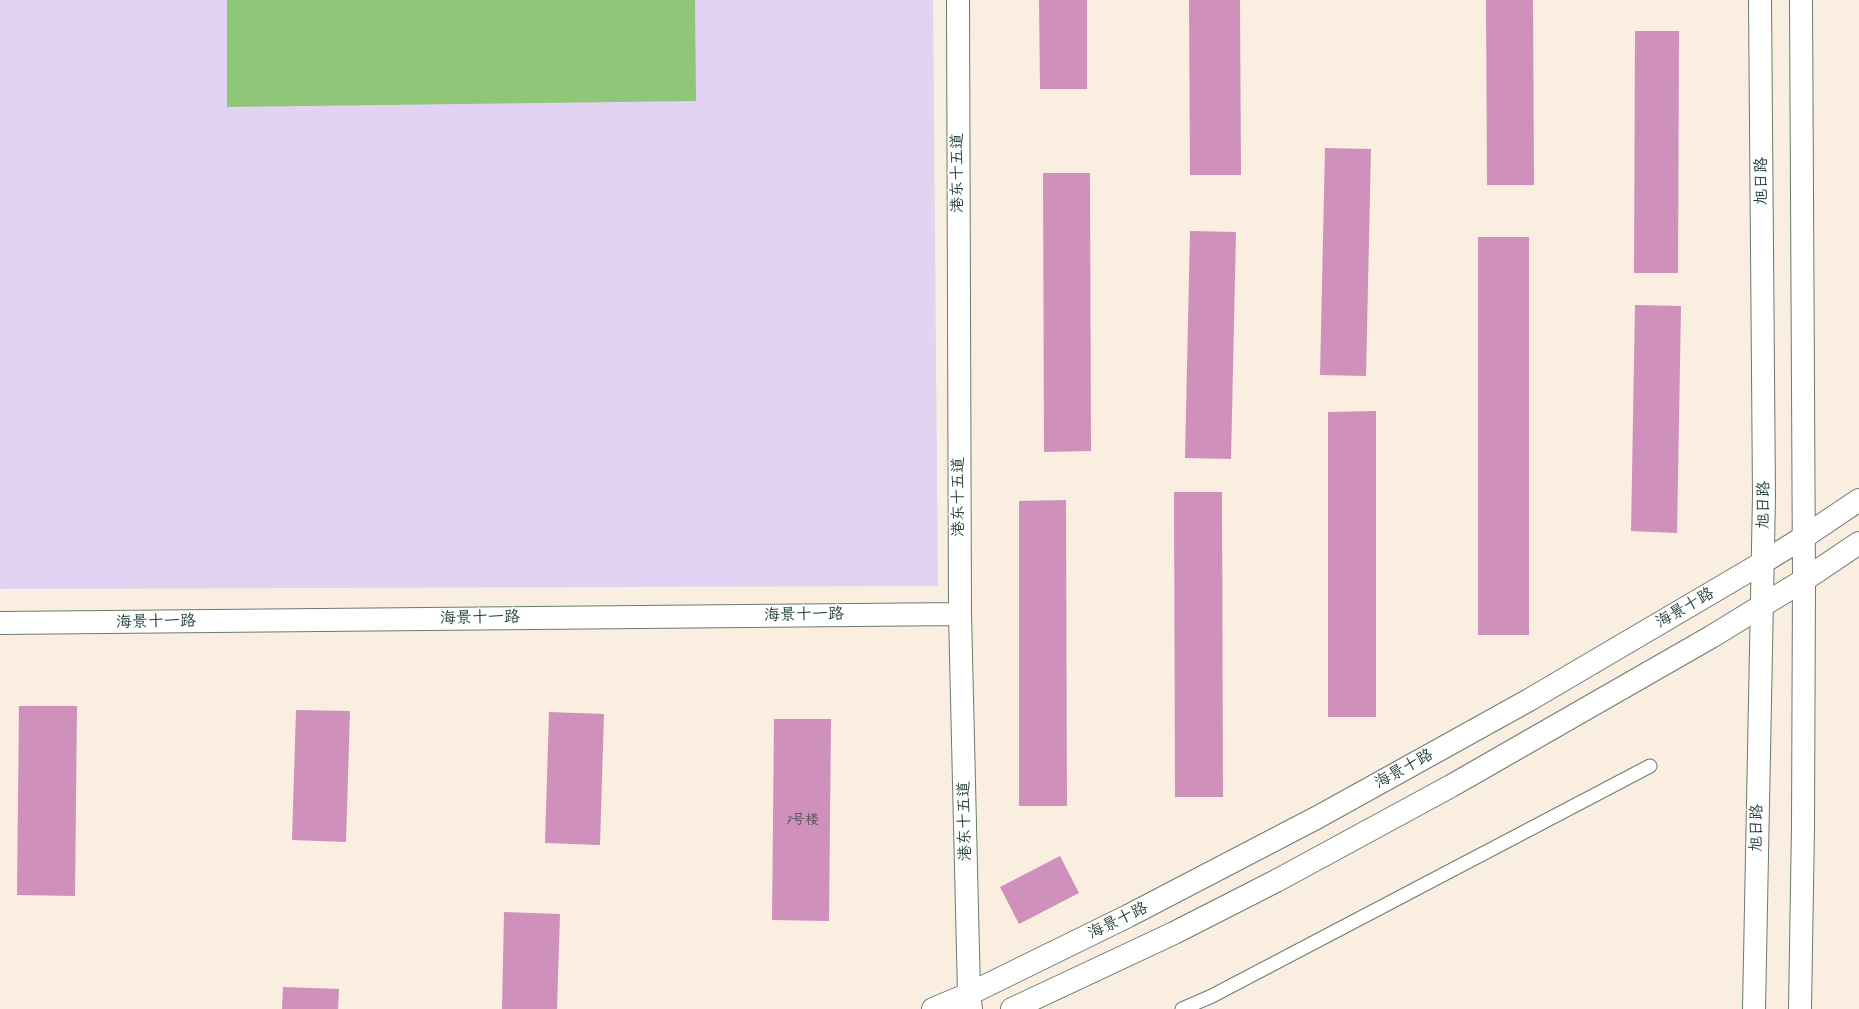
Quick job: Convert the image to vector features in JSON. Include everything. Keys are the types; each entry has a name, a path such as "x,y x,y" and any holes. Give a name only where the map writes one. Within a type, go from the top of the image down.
{"street":[{"name":"港东十五道","path":"958,0 960,614 970,1001"},
{"name":"旭日路","path":"1754,1009 1764,496 1760,0"},
{"path":"1800,1009 1803,818 1804,580 1801,0"},
{"name":"海景十路","path":"933,1009 970,1001 1311,821 1529,700 1804,538 1859,500"},
{"path":"1012,1009 1167,936 1276,882 1451,786 1711,637 1804,580 1859,543"},
{"name":"海景十一路","path":"0,623 960,614"}],"lane":[{"path":"1182,1009 1212,996 1650,766"}],"shaded area":[{"path":"0,0 933,0 938,586 0,589"}],"green space":[{"path":"227,0 695,0 696,101 227,107"}],"building":[{"path":"1039,0 1087,0 1087,89 1040,89"},
{"path":"1189,0 1240,0 1241,175 1190,175"},
{"path":"1486,0 1533,0 1534,185 1487,185"},
{"path":"1635,31 1679,31 1678,273 1634,273"},
{"path":"1325,148 1371,149 1366,376 1320,375"},
{"path":"1043,173 1090,173 1091,451 1044,452"},
{"path":"1190,231 1236,232 1231,459 1185,458"},
{"path":"1478,237 1529,237 1529,635 1478,635"},
{"path":"1635,305 1681,306 1677,533 1631,531"},
{"path":"1376,411 1376,717 1328,717 1328,412"},
{"path":"1174,492 1222,492 1223,797 1175,797"},
{"path":"1066,500 1067,806 1019,806 1019,501"},
{"path":"19,706 77,706 75,896 17,895"},
{"path":"296,710 350,711 346,842 292,840"},
{"path":"549,712 604,714 600,845 545,843"},
{"path":"774,719 831,719 829,921 772,920"},
{"path":"1060,856 1079,893 1019,924 1000,887"},
{"path":"504,912 560,914 557,1009 502,1009"},
{"path":"283,987 339,989 338,1009 282,1009"}]}
